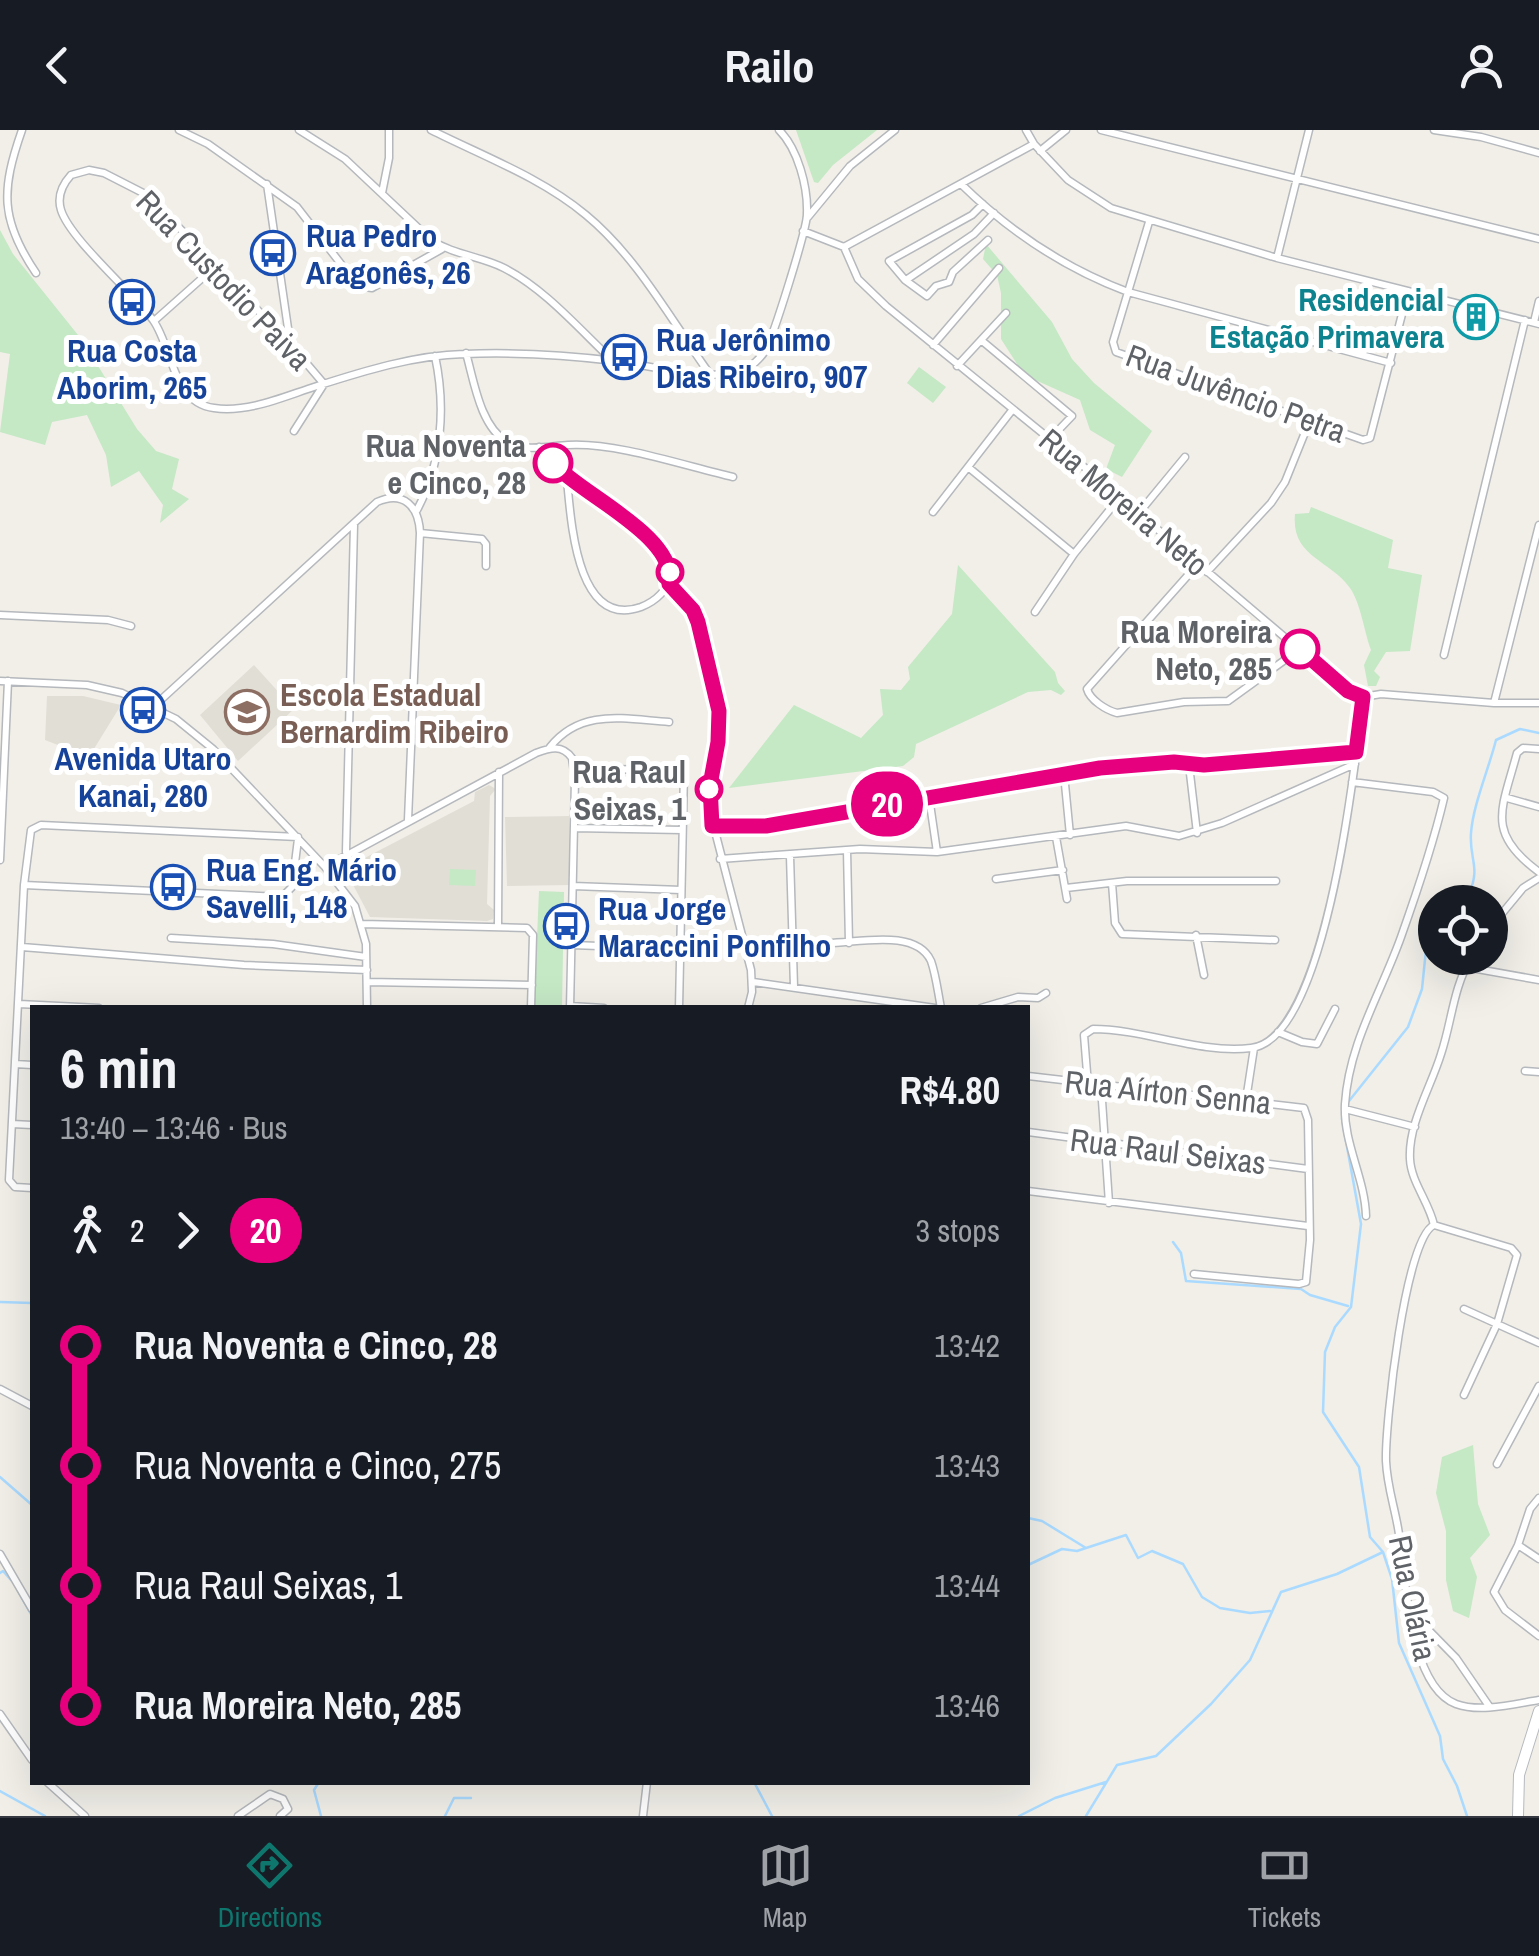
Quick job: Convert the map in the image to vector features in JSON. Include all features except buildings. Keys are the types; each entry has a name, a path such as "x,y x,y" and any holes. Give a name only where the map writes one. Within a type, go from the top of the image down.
{"street":[{"path":"22,130 6,179 4,211 13,241 36,273"},
{"path":"180,130 267,184 312,223 358,286 372,288 444,248"},
{"path":"299,130 332,149 444,248 486,259 526,280 613,360"},
{"path":"381,194 389,158 388,130"},
{"path":"431,130 537,183 590,218 622,251 710,374"},
{"path":"216,265 154,322 182,384 194,401 216,409 261,404 435,356 613,360 710,374 737,372 748,368 767,348 807,218 798,166 792,148 779,130"},
{"path":"807,218 850,166 895,130"},
{"path":"1026,130 1040,152 1093,199 1149,222 1533,322"},
{"path":"1040,152 1066,130"},
{"path":"1101,130 1539,239"},
{"path":"1277,258 1310,130"},
{"path":"1434,130 1481,137 1539,153"},
{"path":"803,230 844,247 1034,144"},
{"name":"Rua Custodio Paiva","path":"154,322 64,217 60,201 66,180 89,170 132,184 163,208 324,384"},
{"path":"267,184 290,344"},
{"path":"961,184 1059,262 1128,292 1391,363 1408,291"},
{"path":"983,204 888,261 926,296 936,286 949,282 953,272 988,240"},
{"path":"905,280 974,234 994,213"},
{"name":"Rua Juvêncio Petra","path":"1149,222 1113,342 1116,352 1364,440 1370,438 1391,363"},
{"name":"Rua Moreira Neto","path":"844,247 858,280 1348,691 1363,697"},
{"path":"933,345 1000,268"},
{"path":"1444,655 1539,302"},
{"path":"958,366 1006,313"},
{"path":"981,340 1072,416 1050,439"},
{"path":"466,354 480,401 498,433 514,445 607,448 734,477"},
{"path":"408,820 420,533 417,511 429,484 438,446 441,403 435,356"},
{"path":"294,432 324,384"},
{"path":"933,512 1013,409"},
{"path":"1207,572 1271,503 1285,482 1310,420"},
{"path":"539,447 567,480 600,500 658,548 671,575 657,598 623,611 602,602 590,588 579,563 567,480"},
{"path":"1138,514 1185,456"},
{"path":"968,467 1074,554"},
{"path":"1035,612 1074,554 1120,498"},
{"path":"153,707 385,499 407,501 417,511"},
{"path":"346,853 354,523"},
{"path":"1494,703 1539,525"},
{"path":"420,533 482,539 486,544 486,566"},
{"path":"1198,564 1088,689 1098,702 1117,713 1184,702 1228,701 1300,649"},
{"path":"669,584 693,610 698,622 719,711 710,785 712,826 753,982 749,1005"},
{"path":"0,615 108,620 131,626"},
{"path":"0,860 4,681 104,688 153,707 176,719 213,749 326,867 348,896 362,924 367,1005"},
{"path":"1088,1085 1084,1036 1098,1029 1182,1044 1254,1048 1278,1032 1319,950 1332,908 1363,697 1381,694 1539,703"},
{"path":"326,867 549,748 573,725 588,720 669,722"},
{"path":"549,748 569,753 574,768 570,1005"},
{"path":"1508,906 1539,875 1506,842 1502,830 1518,753 1523,748 1539,749"},
{"path":"712,826 766,826 1064,774 1174,762 1356,752"},
{"path":"1189,764 1196,833"},
{"path":"720,858 847,850 937,852 1126,826 1179,836 1196,833 1355,764"},
{"path":"574,768 684,767 680,1005"},
{"path":"498,926 499,772"},
{"path":"1064,774 1070,834"},
{"path":"1352,782 1433,792 1444,798 1433,844 1401,937 1360,1034 1348,1080 1345,1109 1349,1144 1364,1190 1366,1216"},
{"path":"929,796 937,852"},
{"path":"1506,798 1539,807"},
{"path":"30,1188 15,1187 8,1180 29,834 41,825 298,838"},
{"path":"574,828 683,830"},
{"path":"1056,837 1067,899"},
{"path":"24,885 282,897 292,888 298,838"},
{"path":"847,850 848,943"},
{"path":"790,856 794,986"},
{"path":"996,879 1063,870"},
{"path":"1066,888 1112,882 1276,881"},
{"path":"1112,882 1116,924 1122,934 1275,940"},
{"path":"573,886 681,890"},
{"path":"362,924 498,926 532,931 531,1005"},
{"path":"1196,936 1204,975"},
{"path":"171,938 273,944 366,958"},
{"path":"828,943 896,941 916,945 931,962 938,1005"},
{"path":"572,945 680,949"},
{"path":"22,947 244,965 367,970"},
{"path":"1508,974 1539,980"},
{"path":"1463,975 1442,1054 1411,1140 1411,1168 1434,1225 1511,1248 1517,1255 1497,1324 1464,1395"},
{"path":"368,982 532,985"},
{"path":"753,982 905,1005"},
{"path":"991,1005 1018,997 1038,998 1046,992"},
{"path":"19,1004 39,1005"},
{"path":"1278,1032 1317,1044 1335,1009"},
{"path":"1246,1100 1254,1048"},
{"path":"15,1064 30,1064"},
{"path":"1525,1071 1539,1072"},
{"name":"Rua Aírton Senna","path":"1030,1076 1302,1106 1307,1111 1308,1169"},
{"path":"1101,1086 1109,1202"},
{"path":"1345,1109 1416,1127"},
{"path":"12,1124 30,1125"},
{"name":"Rua Raul Seixas","path":"1030,1132 1308,1169"},
{"path":"1194,1274 1306,1282 1310,1240 1308,1169"},
{"path":"1030,1191 1308,1226"},
{"name":"Rua Olária","path":"1434,1225 1424,1232 1400,1324 1386,1457 1388,1491 1417,1649 1427,1672 1455,1704 1490,1707 1539,1700"},
{"path":"1464,1309 1539,1342"},
{"path":"1497,1464 1539,1386"},
{"path":"0,1390 30,1405"},
{"path":"1539,1498 1530,1509 1518,1545 1494,1592 1505,1610 1539,1636"},
{"path":"1518,1545 1539,1559"},
{"path":"0,1554 30,1605"},
{"path":"1408,1608 1456,1658 1490,1707"},
{"path":"1518,1816 1519,1775 1539,1711"},
{"path":"0,1714 30,1757"},
{"path":"50,1785 85,1816"},
{"path":"643,1816 647,1785"},
{"path":"238,1816 270,1794 282,1799 288,1809 280,1816"}],"shaded area":[{"name":"Escola Estadual Bernardim Ribeiro","path":"254,665 294,709 238,761 200,715"},
{"path":"47,696 83,696 121,705 89,757 45,740"},
{"path":"489,785 496,789 490,796 487,904 494,910 493,919 370,917 342,870 342,863 357,862 474,801 475,792"},
{"path":"569,816 571,885 507,886 505,817"}],"green space":[{"path":"796,130 877,130 833,165 818,183 814,182"},
{"path":"0,230 13,254 82,340 137,429 156,451 179,459 172,489 189,499 160,523 163,505 139,471 111,487 106,455 87,415 52,422 45,445 0,432 10,354 0,352"},
{"path":"986,244 1052,322 1072,359 1094,383 1152,431 1122,477 1106,469 1115,445 1090,430 1080,400 1024,375 1001,339 1001,293 997,275 983,259"},
{"path":"919,367 946,387 933,403 907,383"},
{"path":"1311,507 1393,540 1388,568 1422,575 1410,651 1386,652 1374,671 1380,677 1376,686 1368,686 1364,665 1371,650 1354,594 1299,540 1295,514 1309,513"},
{"path":"958,565 1055,672 1065,691 1061,695 1051,690 1028,692 916,744 914,757 903,766 729,788 794,705 861,738 883,715 880,689 901,690 910,679 908,667 952,614"},
{"path":"450,869 476,870 475,886 449,885"},
{"path":"539,891 564,892 562,1005 534,1005"},
{"path":"1473,1445 1478,1504 1490,1535 1470,1558 1477,1577 1469,1618 1453,1611 1446,1580 1446,1531 1436,1493 1442,1457"}],"waterway":[{"path":"1472,885 1472,822 1496,740 1520,729 1539,733"},
{"path":"1349,1101 1408,1027 1423,975"},
{"path":"1342,1119 1361,1224 1351,1307 1335,1327 1325,1352 1323,1412 1359,1467 1370,1537 1383,1552 1392,1579 1399,1643 1440,1736 1443,1759 1467,1816"},
{"path":"1173,1242 1181,1253 1186,1281 1301,1289 1348,1306"},
{"path":"0,1302 30,1303"},
{"path":"0,1477 30,1503"},
{"path":"1030,1518 1042,1521 1086,1548 1126,1535 1138,1558 1152,1551 1183,1564 1202,1597 1220,1608 1250,1613 1270,1611"},
{"path":"1030,1564 1062,1549 1086,1548"},
{"path":"1086,1816 1117,1765 1156,1756 1250,1660 1281,1592 1337,1574 1383,1552"},
{"path":"0,1573 3,1571 11,1580"},
{"path":"18,1591 30,1612"},
{"path":"1019,1816 1055,1798 1106,1782"},
{"path":"317,1785 314,1790 321,1816"},
{"path":"756,1785 772,1816"},
{"path":"0,1791 45,1816"},
{"path":"445,1816 454,1798 471,1798"}],"bus line":[{"name":"20","path":"553,463 567,480 600,500 658,548 671,575 669,584 693,610 719,711 710,785 712,826 766,826 1100,768 1174,762 1204,765 1356,752 1363,697 1348,691 1300,649"}],"place":[{"name":"Rua Pedro Aragonês, 26","path":"273,253"},
{"name":"Rua Costa Aborim, 265","path":"132,302"},
{"name":"Residencial Estação Primavera","path":"1476,317"},
{"name":"Rua Jerônimo Dias Ribeiro, 907","path":"624,357"},
{"name":"Rua Noventa e Cinco, 28","path":"553,463"},
{"name":"Rua Moreira Neto, 285","path":"1300,649"},
{"name":"Avenida Utaro Kanai, 280","path":"143,710"},
{"name":"Escola Estadual Bernardim Ribeiro","path":"247,712"},
{"name":"Rua Raul Seixas, 1","path":"709,789"},
{"name":"Rua Eng. Mário Savelli, 148","path":"173,887"},
{"name":"Rua Jorge Maraccini Ponfilho","path":"566,926"}]}
